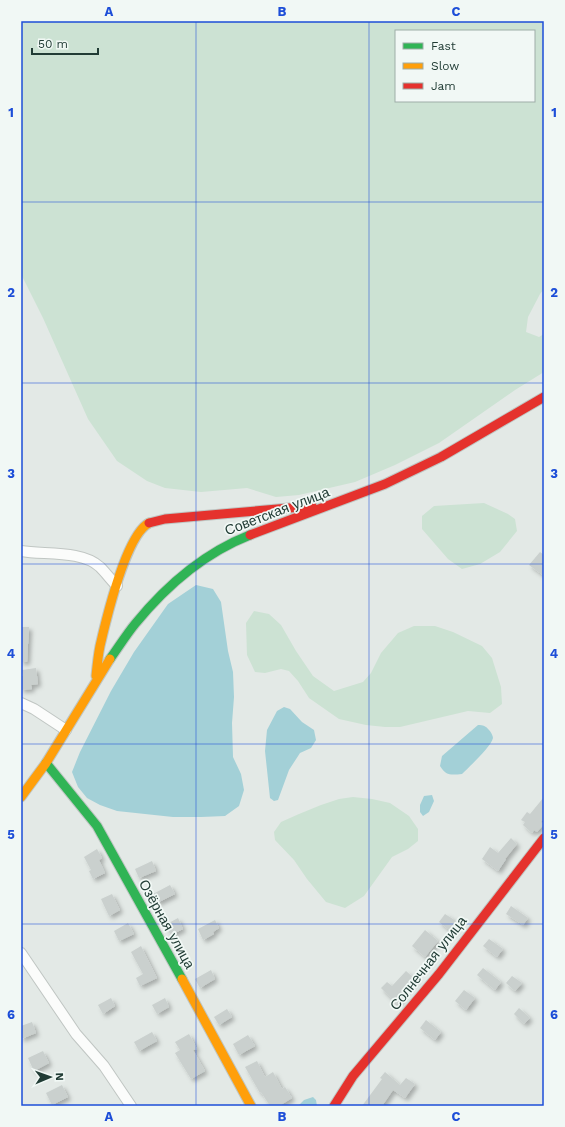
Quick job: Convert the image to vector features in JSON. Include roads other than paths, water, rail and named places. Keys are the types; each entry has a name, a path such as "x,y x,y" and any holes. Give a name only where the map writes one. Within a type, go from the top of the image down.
{"street":[{"name":"Советская улица","path":"21,797 46,763 108,662 134,625 162,593 186,572 218,550 243,538 385,484 441,457 544,397"},
{"path":"96,683 100,648 109,607 136,537 146,524 165,519 332,504"},
{"path":"21,551 86,558 100,566 117,586"},
{"path":"21,703 34,709 66,730"},
{"name":"Озёрная улица","path":"46,763 97,826 250,1106"},
{"name":"Солнечная улица","path":"334,1106 354,1076 438,974 544,838"},
{"path":"21,953 76,1034 104,1066 130,1106"}],"water":[{"path":"196,585 213,589 221,602 228,651 233,672 233,757 241,774 244,790 239,806 225,816 173,817 117,811 100,805 87,798 78,787 72,772 80,752 111,691 134,652 168,604"},
{"path":"284,707 290,709 302,722 314,730 316,740 311,748 300,753 289,770 278,800 274,801 270,798 265,751 267,730 277,711"},
{"path":"478,725 484,726 490,731 493,737 491,742 462,774 452,775 444,772 440,766 442,756"},
{"path":"432,795 434,801 429,812 423,816 420,812 420,805 424,796"},
{"path":"313,1097 316,1100 317,1106 298,1106 304,1100"}]}
